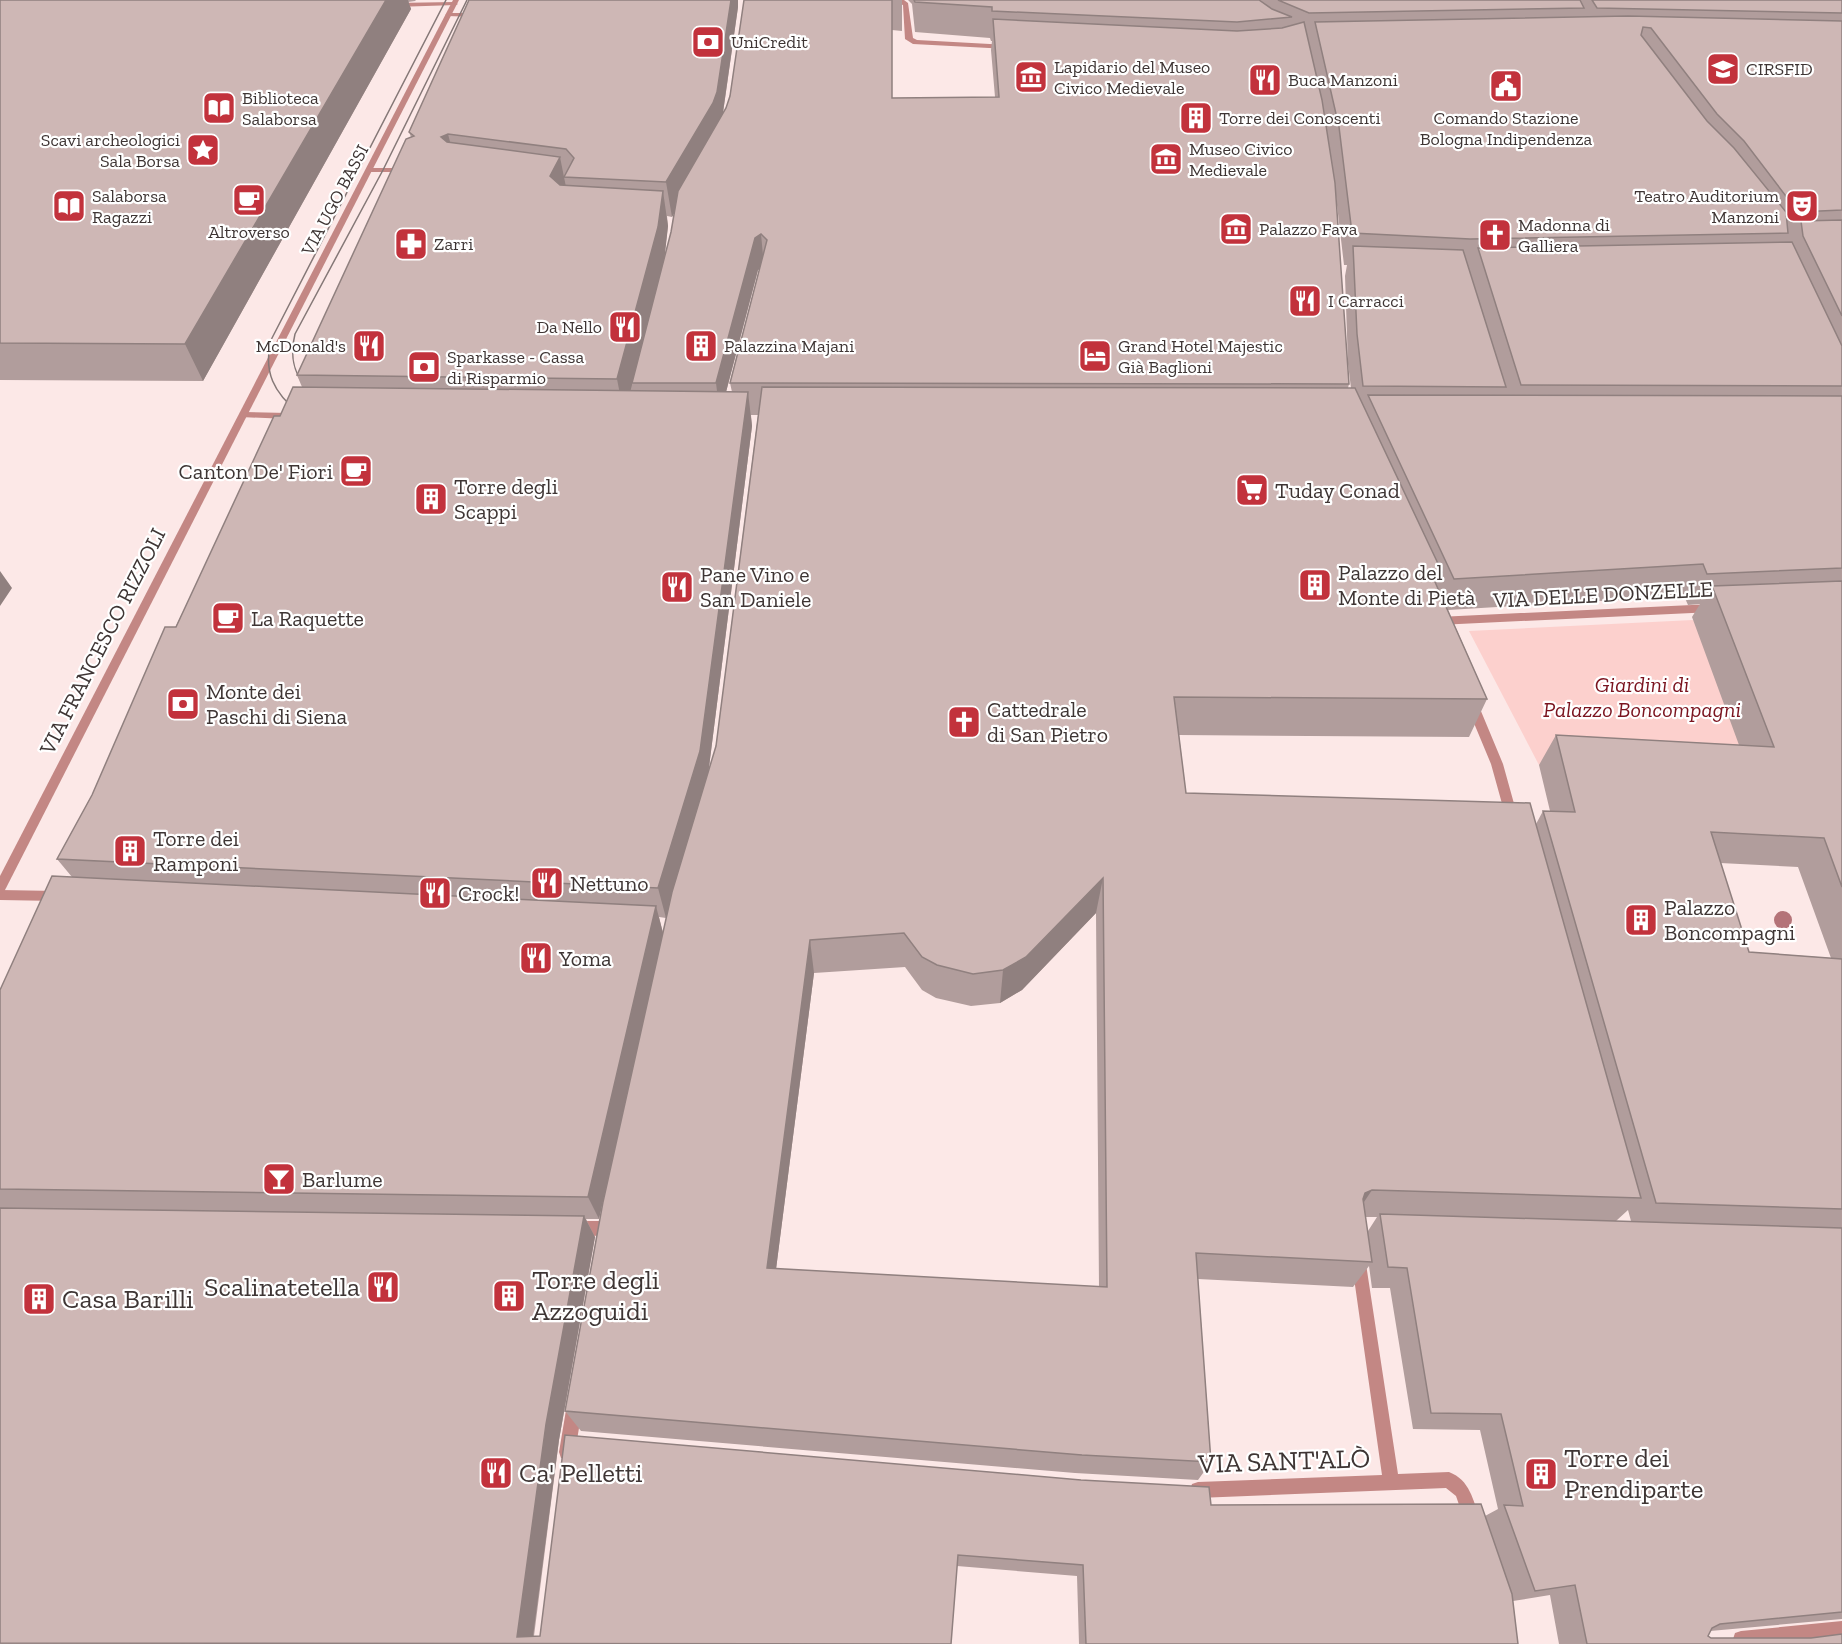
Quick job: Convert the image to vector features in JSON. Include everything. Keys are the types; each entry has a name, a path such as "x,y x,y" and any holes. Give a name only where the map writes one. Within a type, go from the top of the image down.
{"street":[{"path":"876,0 899,0 906,4 909,39 916,42 1015,47"},
{"path":"390,5 455,2"},
{"name":"VIA UGO BASSI","path":"244,415 298,305 370,170 455,2"},
{"path":"449,15 483,15"},
{"path":"370,170 418,170"},
{"path":"244,415 295,416"},
{"name":"VIA FRANCESCO RIZZOLI","path":"0,888 244,415"},
{"name":"VIA DELLE DONZELLE","path":"1438,621 1720,608"},
{"path":"1468,694 1497,764 1515,831"},
{"path":"0,895 73,896"},
{"path":"559,1227 607,1228"},
{"path":"1357,1246 1391,1483"},
{"path":"564,1473 574,1440 577,1393"},
{"name":"VIA SANT'ALÒ","path":"1192,1490 1449,1480 1462,1491 1477,1534"},
{"path":"1724,1641 1842,1629"}],"green space":[{"name":"Giardini di Palazzo Boncompagni","path":"1693,620 1824,781 1539,765 1469,631"}],"building":[{"path":"0,0 386,0 185,344 0,343"},
{"path":"469,0 731,0 717,92 713,103 666,182 564,177 574,158 566,149 448,134 441,137 447,142 560,157 550,176 560,185 663,191 658,227 617,379 297,375 406,139 414,136 409,132"},
{"path":"744,0 892,0 892,98 999,97 993,19 1237,31 1282,28 1304,22 1322,100 1335,183 1349,384 730,383 767,240 761,234 755,238 716,383 632,383 671,232 678,191 726,108 730,96"},
{"path":"914,0 1259,0 1272,9 1292,17 1237,22 992,11 992,7 915,2"},
{"path":"1278,0 1580,0 1584,8 1309,13"},
{"path":"1592,0 1842,0 1842,13 1597,8"},
{"path":"1628,16 1842,21 1842,210 1798,212 1744,141 1717,114 1651,28 1643,27 1641,35 1707,121 1734,148 1786,212 1788,233 1470,239 1352,233 1339,127 1315,22"},
{"path":"1842,220 1842,316 1803,236 1801,221"},
{"path":"1792,242 1842,346 1842,386 1521,385 1478,248"},
{"path":"1353,246 1463,250 1506,387 1363,386 1357,334"},
{"path":"293,387 748,392 700,751 658,888 57,859 92,795 165,627 176,627 274,416 280,416"},
{"path":"762,387 1355,388 1442,572 1431,573 1487,699 1174,697 1186,793 1530,803 1641,1198 1372,1190 1365,1193 1363,1199 1372,1262 1196,1253 1211,1462 1082,1455 565,1411 603,1202 672,892 716,746","holes":["1103,878 1107,1287 767,1268 810,940 904,933 922,957 937,965 973,974 1003,970 1026,957"]},
{"path":"1368,395 1842,396 1842,568 1707,574 1703,564 1454,579"},
{"path":"1842,581 1842,887 1824,838 1711,832 1749,952 1842,959 1842,1209 1656,1203 1543,811 1575,812 1556,735 1774,747 1712,586"},
{"path":"52,876 656,906 588,1197 0,1189 0,990"},
{"path":"0,1208 584,1216 546,1424 517,1637 540,1636 565,1435 1081,1480 1209,1487 1211,1505 1481,1504 1512,1594 1518,1644 1086,1644 1083,1565 958,1555 951,1644 0,1643"},
{"path":"1380,1214 1842,1228 1842,1612 1720,1624 1712,1628 1708,1636 1711,1638 1811,1638 1842,1634 1842,1644 1587,1644 1575,1585 1535,1591 1504,1505 1523,1506 1501,1414 1431,1413 1407,1268 1388,1267"}],"tram line":[{"path":"299,413 283,398 273,381 268,362 271,340 446,0"},
{"path":"312,394 301,381 294,367 295,334 383,170 467,0"}],"place":[{"name":"UniCredit","path":"708,42"},
{"name":"CIRSFID","path":"1723,69"},
{"name":"Lapidario del Museo Civico Medievale","path":"1031,77"},
{"name":"Buca Manzoni","path":"1265,80"},
{"name":"Comando Stazione Bologna Indipendenza","path":"1506,86"},
{"name":"Biblioteca Salaborsa","path":"219,108"},
{"name":"Torre dei Conoscenti","path":"1196,118"},
{"name":"Scavi archeologici Sala Borsa","path":"203,150"},
{"name":"Museo Civico Medievale","path":"1166,159"},
{"name":"Altroverso","path":"249,200"},
{"name":"Salaborsa Ragazzi","path":"69,206"},
{"name":"Teatro Auditorium Manzoni","path":"1802,206"},
{"name":"Palazzo Fava","path":"1236,229"},
{"name":"Madonna di Galliera","path":"1495,235"},
{"name":"Zarri","path":"411,244"},
{"name":"I Carracci","path":"1305,301"},
{"name":"Da Nello","path":"625,327"},
{"name":"McDonald's","path":"369,346"},
{"name":"Palazzina Majani","path":"701,346"},
{"name":"Grand Hotel Majestic Già Baglioni","path":"1095,356"},
{"name":"Sparkasse - Cassa di Risparmio","path":"424,367"},
{"name":"Canton De' Fiori","path":"356,471"},
{"name":"Tuday Conad","path":"1252,490"},
{"name":"Torre degli Scappi","path":"431,499"},
{"name":"Palazzo del Monte di Pietà","path":"1315,585"},
{"name":"Pane Vino e San Daniele","path":"677,587"},
{"name":"La Raquette","path":"228,618"},
{"name":"Monte dei Paschi di Siena","path":"183,704"},
{"name":"Cattedrale di San Pietro","path":"964,722"},
{"name":"Torre dei Ramponi","path":"130,851"},
{"name":"Nettuno","path":"547,883"},
{"name":"Crock!","path":"435,893"},
{"name":"Palazzo Boncompagni","path":"1641,920"},
{"name":"Yoma","path":"536,958"},
{"name":"Barlume","path":"279,1179"},
{"name":"Scalinatetella","path":"383,1287"},
{"name":"Torre degli Azzoguidi","path":"509,1296"},
{"name":"Casa Barilli","path":"39,1299"},
{"name":"Ca' Pelletti","path":"496,1473"},
{"name":"Torre dei Prendiparte","path":"1541,1474"}]}
